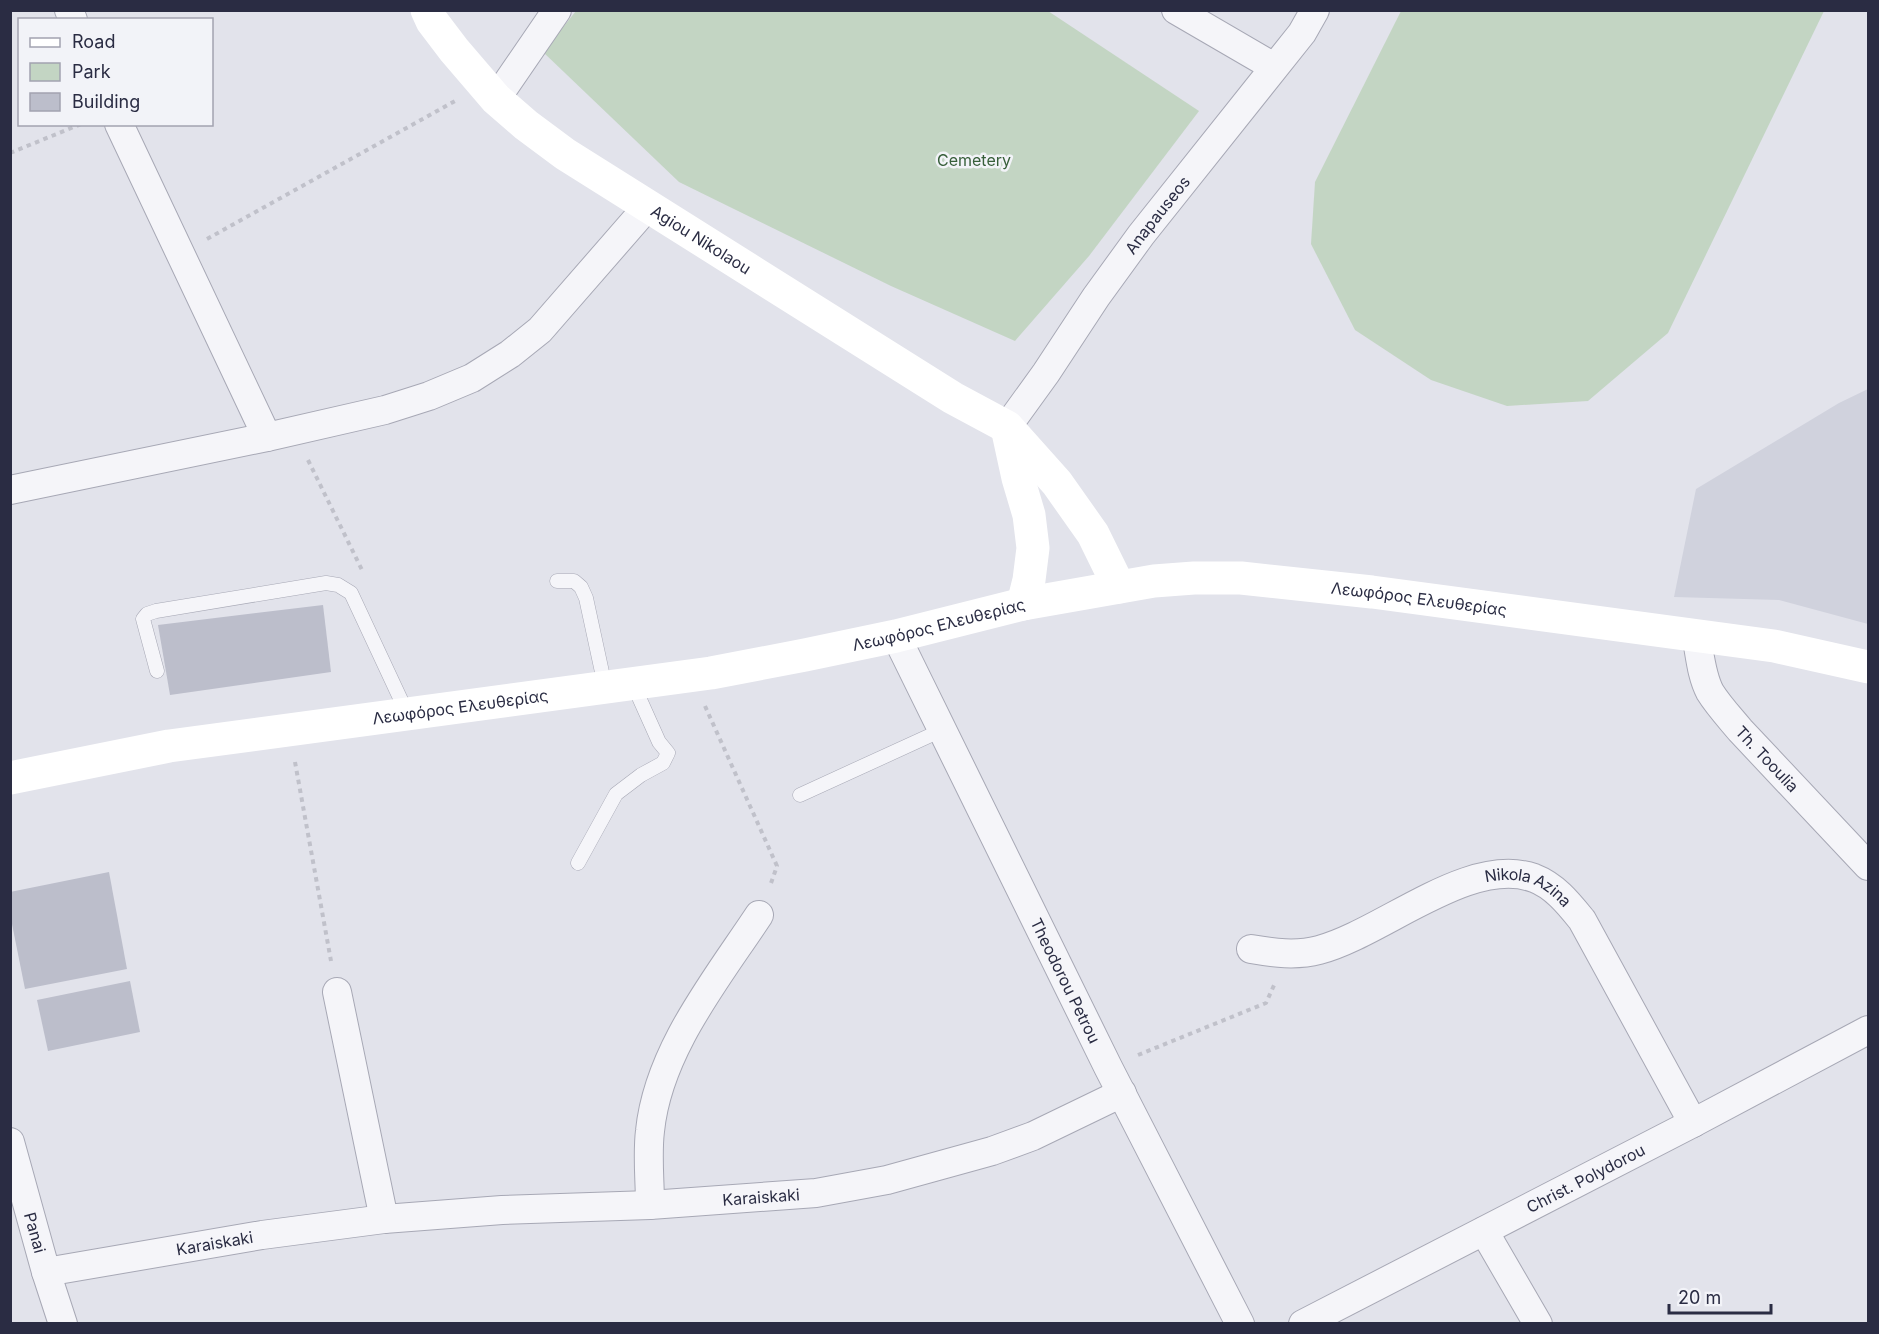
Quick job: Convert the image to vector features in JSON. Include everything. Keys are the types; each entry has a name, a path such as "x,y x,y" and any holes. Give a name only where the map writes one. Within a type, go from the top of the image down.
{"main road":[{"name":"Agiou Nikolaou","path":"427,10 432,21 454,50 490,92 526,125 565,154 953,398 1007,427 1057,483 1078,511 1093,534 1119,587"},
{"path":"1007,427 1018,478 1029,514 1033,548 1023,604"},
{"name":"Λεωφόρος Ελευθερίας","path":"10,778 169,746 691,675 805,656 1023,604 1164,580 1241,578 1372,592 1774,646 1869,667"}],"street":[{"path":"490,92 558,10"},
{"path":"1176,10 1274,67"},
{"name":"Anapauseos","path":"1007,427 1121,262 1302,33 1315,10"},
{"path":"120,126 267,437"},
{"path":"10,490 385,410 429,396 472,378 510,354 540,330 648,206"},
{"name":"Th. Tooulia","path":"1696,635 1704,678 1710,692 1740,730 1869,866"},
{"name":"Theodorou Petrou","path":"896,636 1108,1067 1240,1323"},
{"name":"Nikola Azina","path":"1251,949 1286,954 1317,950 1348,940 1454,886 1483,875 1511,872 1536,879 1562,896 1581,920 1693,1124"},
{"path":"650,1205 650,1132 656,1099 668,1067 689,1021 759,915"},
{"path":"337,992 384,1219"},
{"name":"Christ. Polydorou","path":"1303,1323 1693,1124 1869,1030"},
{"name":"Karaiskaki","path":"46,1272 262,1235 384,1219 502,1210 650,1205 816,1193 887,1180 948,1165 1013,1144 1122,1093"},
{"name":"Panai","path":"10,1142 46,1272 63,1323"},
{"path":"1484,1231 1538,1323"}],"lane":[{"path":"557,581 574,581 580,587 619,685 668,753 663,764 641,775 616,794 578,863"},
{"path":"157,671 143,619 147,614 326,583 338,585 351,593 407,713"},
{"path":"800,795 942,730"}],"path":[{"path":"180,254 490,92"},
{"path":"10,153 76,126"},
{"path":"691,675 777,866 759,915"},
{"path":"289,729 337,992"},
{"path":"1108,1067 1266,1003 1286,954"}],"shaded area":[{"path":"1868,389 1868,624 1779,600 1674,597 1696,489 1839,403"}],"green space":[{"name":"Cemetery","path":"576,11 1048,11 1199,111 1089,256 1015,341 891,286 679,182 543,52"},
{"path":"1401,11 1824,11 1668,333 1588,401 1507,406 1431,380 1355,330 1311,244 1315,182"}],"building":[{"path":"323,605 331,672 170,695 158,625"},
{"path":"109,872 127,969 25,989 10,914 10,892"},
{"path":"130,981 140,1032 48,1051 37,1000"}]}
